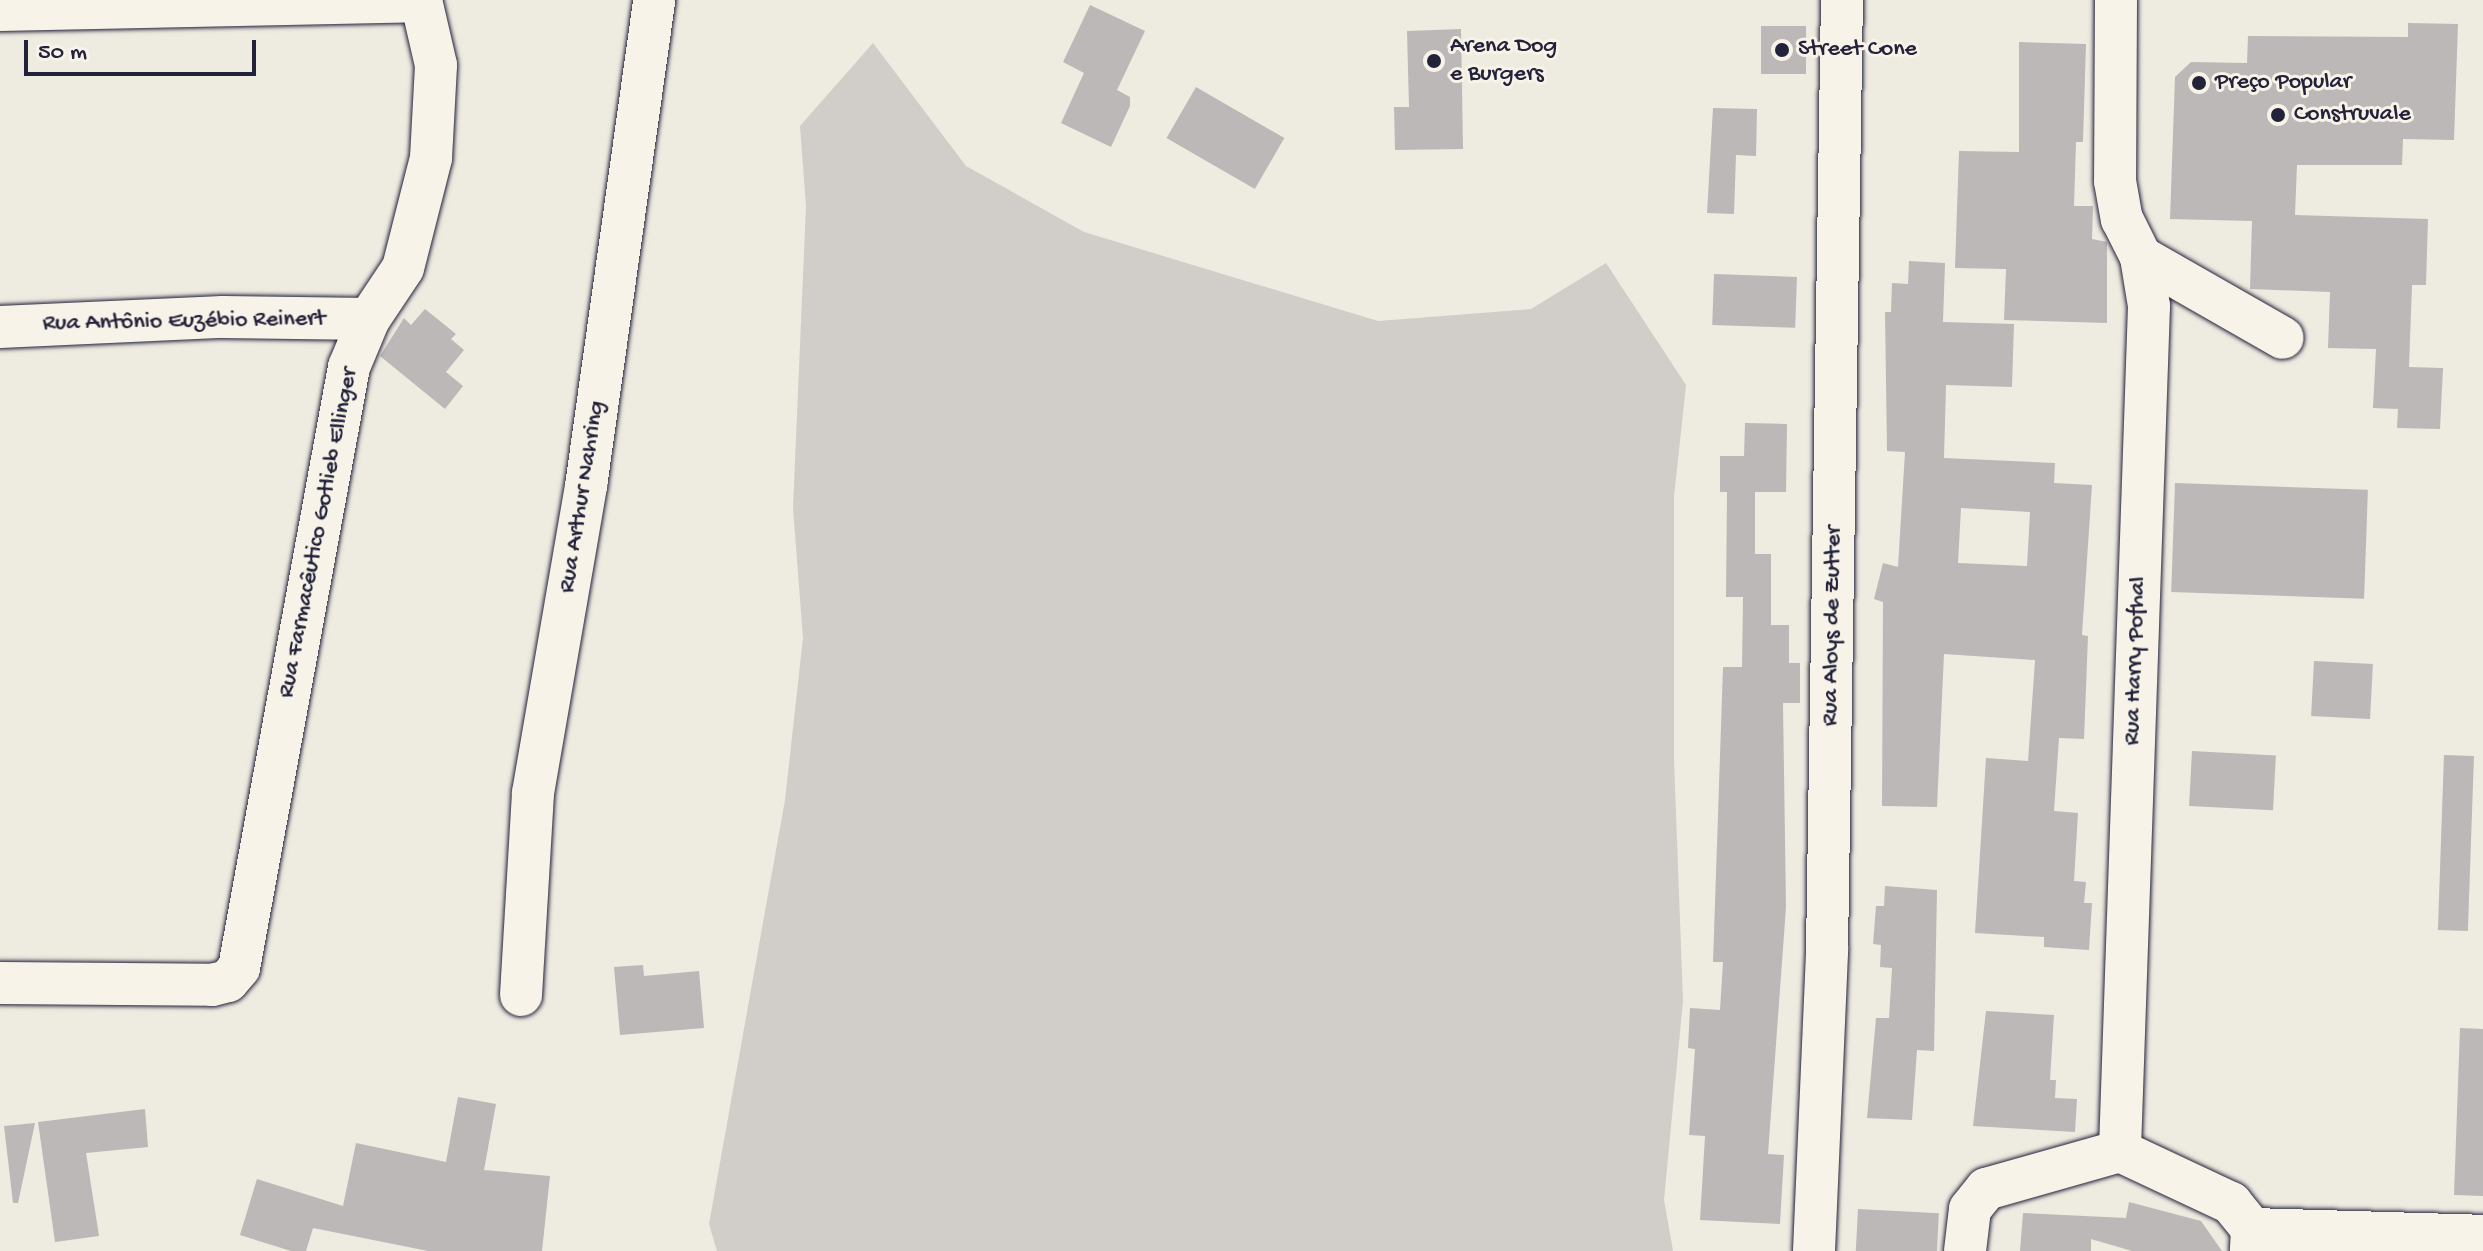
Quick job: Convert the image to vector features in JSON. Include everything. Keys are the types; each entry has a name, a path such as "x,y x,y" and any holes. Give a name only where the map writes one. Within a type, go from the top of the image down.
{"street":[{"name":"Rua Arthur Nahring","path":"521,995 533,793 586,486 654,0"},
{"name":"Rua Aloys de Zutter","path":"1814,1251 1827,934 1842,0"},
{"name":"Rua Harry Pofhal","path":"2116,0 2115,181 2122,219 2141,257 2149,306 2120,1151"},
{"path":"0,10 421,1"},
{"name":"Rua Farmacêutico Gotlieb Ellinger","path":"0,983 228,981 239,968 334,433 349,367 369,319 403,268 431,158 436,65 421,1"},
{"path":"2141,257 2283,338"},
{"name":"Rua Antônio Euzébio Reinert","path":"0,327 223,317 369,319"},
{"path":"1965,1251 1970,1209 1986,1189 2120,1151 2231,1203 2251,1240 2483,1236"}],"shaded area":[{"path":"873,43 966,166 1084,232 1378,321 1531,309 1606,263 1686,385 1674,497 1674,760 1683,1001 1664,1200 1673,1251 717,1251 709,1224 785,800 803,638 793,508 806,206 800,126"}],"building":[{"path":"1090,5 1145,31 1117,90 1130,97 1130,106 1111,147 1061,123 1084,73 1063,62"},
{"path":"2408,23 2458,24 2454,140 2403,139 2402,165 2297,165 2295,215 2428,219 2426,285 2412,285 2409,367 2443,368 2440,429 2397,428 2398,409 2373,408 2376,349 2328,348 2330,292 2250,289 2252,221 2170,219 2175,77 2191,62 2247,63 2248,36 2408,37"},
{"path":"1761,26 1806,26 1806,74 1761,74"},
{"path":"1461,29 1463,149 1395,150 1394,107 1409,107 1407,31"},
{"path":"2019,42 2086,44 2083,142 2076,142 2074,206 2093,206 2092,239 2107,242 2107,323 2004,320 2006,269 1955,268 1959,151 2019,152"},
{"path":"1196,87 1284,138 1255,189 1166,138"},
{"path":"1713,108 1757,109 1756,156 1736,155 1734,214 1707,213"},
{"path":"1909,261 1945,263 1943,322 2014,324 2012,387 1946,385 1944,458 2055,463 2054,483 2092,485 2082,635 2088,636 2084,739 2059,738 2054,811 2078,813 2074,881 2086,882 2084,903 2092,903 2089,950 2044,947 2044,937 1975,933 1986,758 2028,761 2035,660 1944,654 1937,807 1882,806 1883,602 1874,599 1883,563 1898,567 1905,452 1887,451 1885,312 1891,312 1892,283 1908,284","holes":["1961,508 2030,512 2027,566 1958,563"]},
{"path":"1714,274 1797,277 1795,328 1712,325"},
{"path":"425,309 456,334 451,339 464,350 446,372 463,386 445,409 380,356 404,318 411,325"},
{"path":"1745,423 1787,424 1786,492 1755,492 1755,554 1771,554 1771,625 1789,625 1789,663 1800,663 1800,703 1783,703 1786,907 1768,1154 1784,1155 1780,1224 1700,1220 1705,1136 1689,1135 1695,1049 1688,1048 1690,1008 1720,1010 1723,962 1713,962 1723,667 1742,667 1743,597 1726,597 1727,492 1720,492 1720,456 1744,456"},
{"path":"2175,483 2368,490 2364,599 2171,592"},
{"path":"2314,661 2373,664 2370,719 2311,716"},
{"path":"2192,751 2276,755 2273,810 2189,806"},
{"path":"2444,755 2474,756 2468,931 2438,930"},
{"path":"1885,886 1937,890 1934,1051 1917,1050 1912,1120 1867,1118 1876,1018 1889,1018 1892,968 1880,967 1881,945 1873,944 1876,906 1884,906"},
{"path":"643,965 644,976 699,971 704,1028 620,1035 614,967"},
{"path":"1986,1011 2054,1015 2050,1080 2056,1080 2055,1098 2077,1099 2075,1132 1973,1126"},
{"path":"2460,1028 2483,1029 2483,1196 2454,1195"},
{"path":"458,1097 496,1104 484,1170 550,1176 542,1251 428,1251 313,1228 306,1251 291,1251 240,1235 257,1179 343,1206 356,1143 446,1162"},
{"path":"145,1109 148,1147 86,1153 99,1236 55,1242 38,1122"},
{"path":"35,1123 18,1203 13,1203 4,1126"},
{"path":"2129,1202 2201,1221 2222,1251 2132,1251 2091,1239 2091,1251 2020,1251 2023,1213 2126,1218"},
{"path":"1858,1209 1939,1213 1937,1251 1856,1251"}],"place":[{"name":"Street Cone","path":"1782,50"},
{"name":"Arena Dog e Burgers","path":"1434,61"},
{"name":"Preço Popular","path":"2199,83"},
{"name":"Construvale","path":"2278,115"}]}
